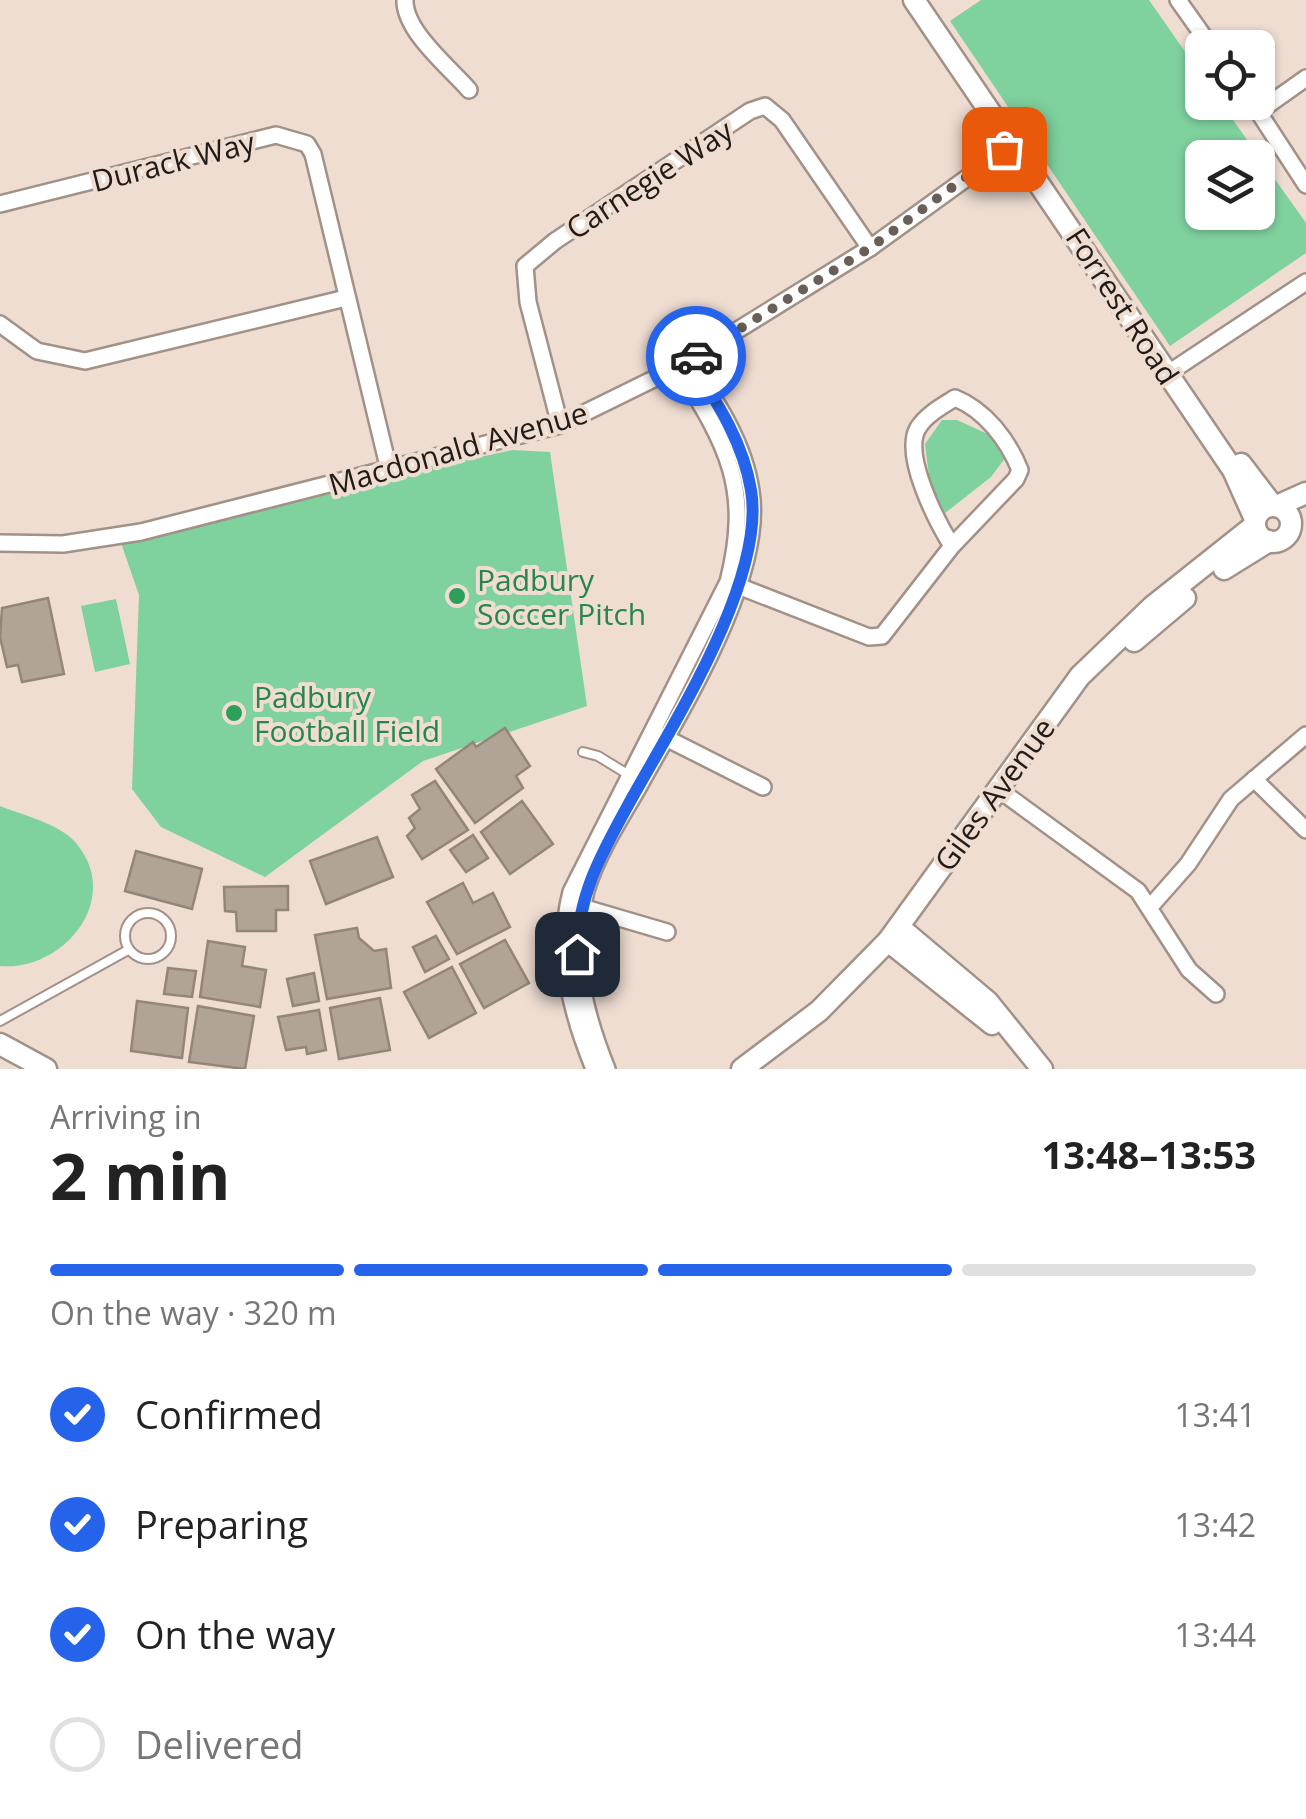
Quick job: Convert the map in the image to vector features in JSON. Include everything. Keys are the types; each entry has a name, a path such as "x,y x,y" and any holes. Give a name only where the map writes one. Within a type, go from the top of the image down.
{"street":[{"path":"405,0 405,9 422,36 469,90"},
{"name":"Forrest Road","path":"914,0 1017,141"},
{"name":"Forrest Road","path":"925,0 1172,371 1239,480 1255,522"},
{"path":"1178,0 1199,30"},
{"path":"1275,96 1306,78"},
{"name":"Carnegie Way","path":"560,425 528,302 525,266 555,240 750,112 765,106 782,120 870,248"},
{"path":"1264,120 1306,185"},
{"name":"Durack Way","path":"0,204 276,136 298,138 313,154 389,470"},
{"name":"Macdonald Avenue","path":"0,543 112,538 560,425 684,364 870,248 1017,141"},
{"path":"1172,371 1306,282"},
{"path":"0,324 36,351 86,362 346,298"},
{"path":"607,1069 580,986 575,905 734,584 739,532 736,479 684,364"},
{"name":"Forrest Road","path":"1172,371 1276,506"},
{"path":"734,584 869,637 882,636 952,546 1016,479 1020,470 992,425 969,404 955,398 919,426 912,442 934,518 952,546"},
{"path":"1276,506 1298,519 1285,537 1269,542 1259,536 1255,522 1263,508 1306,493"},
{"name":"Giles Avenue","path":"763,1069 835,1013 899,939 1100,655 1255,522"},
{"name":"Giles Avenue","path":"1003,792 1126,648 1246,551 1269,542"},
{"path":"594,1069 565,976 575,905 629,775 659,734"},
{"path":"659,734 763,787"},
{"path":"1150,907 1188,864 1231,800 1306,734"},
{"path":"1254,779 1306,830"},
{"path":"1003,792 1116,872 1150,907 1189,970 1216,994"},
{"path":"575,905 667,932"},
{"path":"899,939 990,1022 1027,1069"},
{"path":"899,939 988,1002 1042,1069"},
{"name":"Giles Avenue","path":"742,1069 819,1011 899,939"},
{"path":"0,1044 46,1069"},
{"path":"0,1058 21,1069"}],"lane":[{"path":"583,752 598,756 629,775"},
{"path":"146,913 167,923 171,938 164,953 150,960 128,950 124,934 131,920 146,913"},
{"path":"0,1022 128,950"},
{"path":"70,984 80,992"}],"green space":[{"path":"981,0 1149,0 1185,52 1185,120 1233,120 1247,140 1185,140 1185,230 1275,230 1275,179 1306,223 1306,253 1170,346 950,21"},
{"path":"942,420 957,420 1014,446 991,477 945,513 930,484 925,444"},
{"path":"512,450 550,452 587,706 423,761 265,877 161,827 132,789 139,595 121,543"},
{"path":"116,599 130,664 95,672 81,606"},
{"path":"0,806 69,836 89,865 93,887 89,909 64,945 23,965 0,966"}],"building":[{"path":"48,598 64,674 22,682 18,665 7,667 0,637 2,608"},
{"path":"505,728 530,766 516,776 523,788 475,823 436,769 473,742 476,747"},
{"path":"435,781 468,830 422,859 407,836 415,828 409,818 420,809 412,795"},
{"path":"522,801 553,844 510,874 481,832"},
{"path":"473,835 488,858 466,872 450,850"},
{"path":"377,837 393,877 326,904 310,861"},
{"path":"136,851 202,869 192,909 125,891"},
{"path":"463,883 473,903 493,893 510,927 457,954 427,902"},
{"path":"288,886 288,910 276,910 276,931 237,931 236,912 225,911 224,887"},
{"path":"357,928 359,938 374,951 386,949 391,988 327,999 315,935"},
{"path":"436,936 449,959 425,972 413,947"},
{"path":"505,940 529,983 484,1008 460,964"},
{"path":"208,941 245,947 242,966 266,970 260,1007 200,997"},
{"path":"452,967 476,1013 429,1038 404,992"},
{"path":"168,968 196,971 192,997 164,994"},
{"path":"314,973 319,1001 293,1006 287,979"},
{"path":"380,998 390,1050 339,1059 330,1008"},
{"path":"137,1001 188,1008 182,1058 131,1051"},
{"path":"198,1006 254,1016 245,1069 189,1062"},
{"path":"319,1010 326,1050 307,1054 306,1047 286,1050 278,1017"}],"way so far":[{"path":"696,356 870,248 1004,149"}],"place":[{"name":"Padbury Soccer Pitch","path":"457,596"},
{"name":"Padbury Football Field","path":"234,713"}],"route":[{"path":"577,954 579,920 589,879 666,738 722,625 746,566 753,506 748,475 735,436 690,360 696,356"}]}
